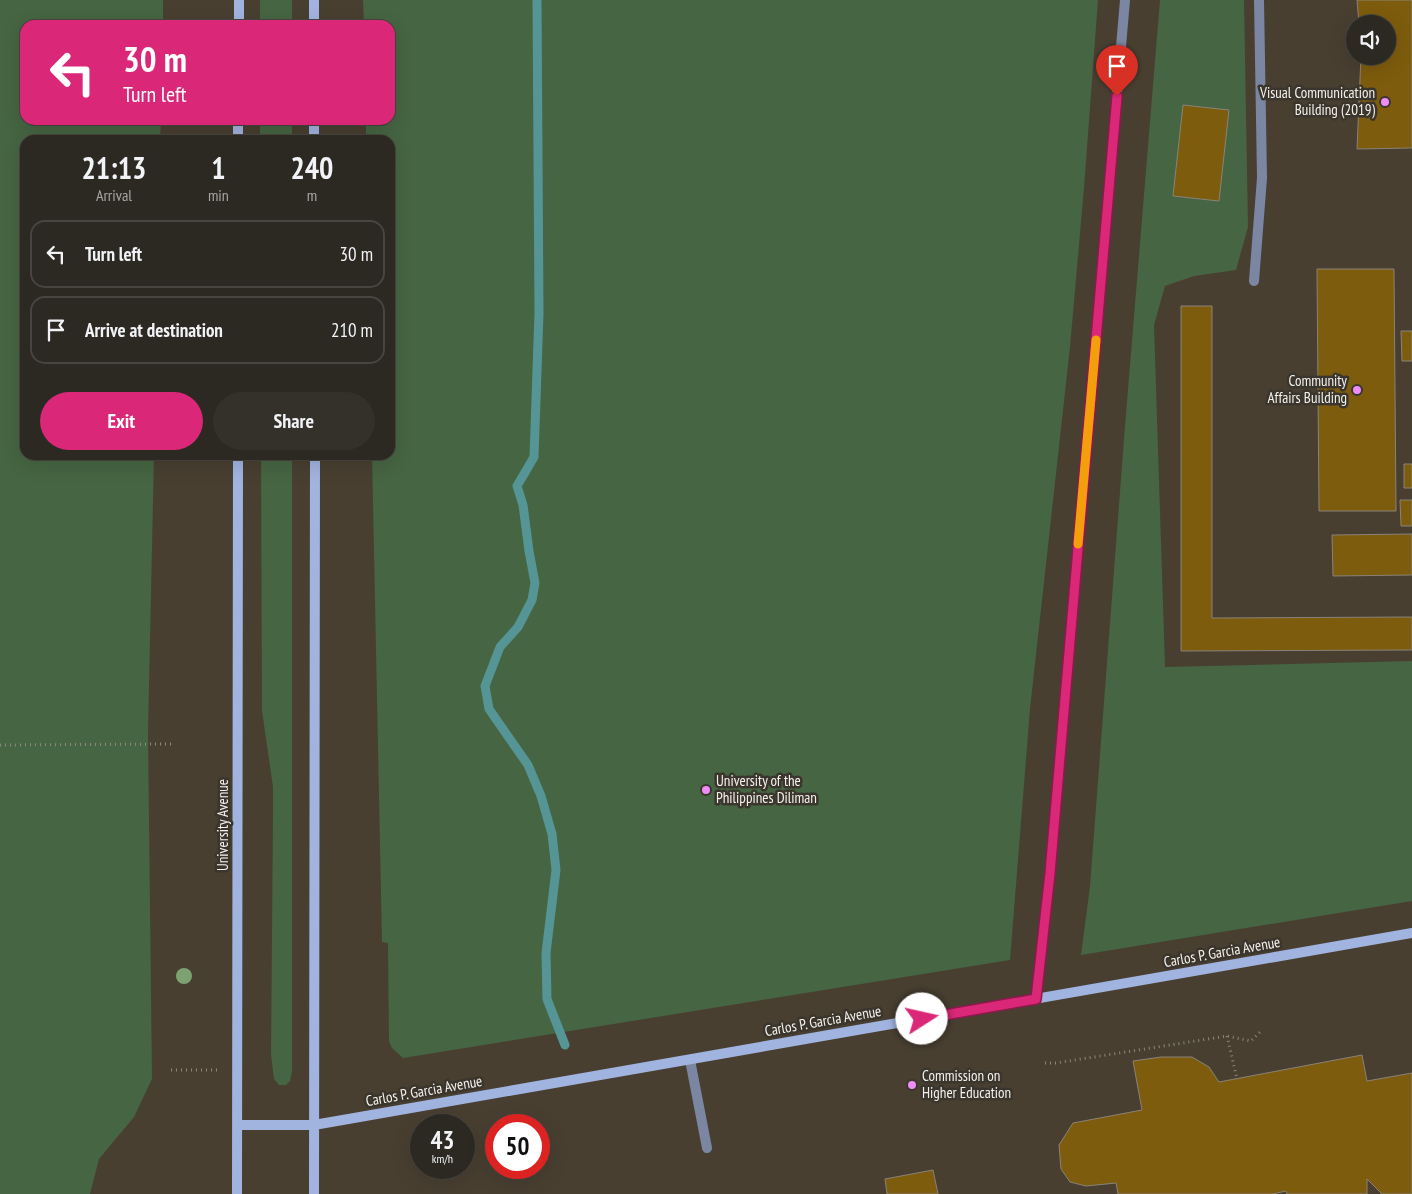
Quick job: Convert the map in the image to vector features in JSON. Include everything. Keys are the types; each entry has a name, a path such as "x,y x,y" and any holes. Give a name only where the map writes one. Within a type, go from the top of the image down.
{"street":[{"path":"239,0 239,20"},
{"path":"314,0 314,20"},
{"name":"University Avenue","path":"237,1194 239,1125 238,460"},
{"path":"314,460 314,1194"},
{"name":"Carlos P. Garcia Avenue","path":"239,1125 314,1125 1412,934"}],"lane":[{"path":"1036,999 1050,873 1125,0"},
{"path":"1254,281 1262,178 1259,0"},
{"path":"690,1060 707,1148"}],"path":[{"path":"0,744 171,744"},
{"path":"1044,1064 1227,1036 1251,1041 1262,1030"},
{"path":"1227,1036 1237,1079"},
{"path":"171,1070 239,1070"}],"shaded area":[{"name":"University of the Philippines Diliman","path":"0,0 1412,0 1412,1194 0,1194"}],"green space":[{"path":"0,0 163,0 163,20 20,20 20,125 161,125 160,135 20,135 20,460 154,460 148,732 152,1079 134,1117 99,1159 90,1194 0,1194"},
{"path":"260,0 292,0 292,20 260,20"},
{"path":"363,0 1098,0 1070,347 1030,709 1010,960 403,1058 392,1048 389,1041 388,943 382,942 372,460 395,460 395,135 366,135 366,125 395,125 395,20 364,20"},
{"path":"1160,0 1244,0 1248,227 1236,270 1194,276 1165,286 1154,325 1165,667 1412,661 1412,901 1081,955 1090,886"},
{"path":"260,125 292,125 292,135 260,135"},
{"path":"261,460 292,460 292,1071 290,1081 286,1085 279,1085 274,1079 271,1055 273,787 262,711"}],"building":[{"name":"Visual Communication Building (2019)","path":"1357,0 1412,0 1412,148 1357,149 1361,65 1396,65 1396,15 1358,15"},
{"path":"1183,105 1229,110 1219,201 1173,196"},
{"name":"Community Affairs Building","path":"1317,269 1394,269 1396,511 1319,511"},
{"path":"1181,306 1212,306 1212,618 1412,617 1412,650 1181,651"},
{"path":"1401,331 1412,331 1412,361 1402,361"},
{"path":"1404,464 1412,464 1412,488 1404,488"},
{"path":"1400,500 1412,500 1412,526 1401,526"},
{"path":"1412,534 1412,575 1333,576 1332,535"},
{"path":"1362,1055 1367,1081 1412,1073 1412,1194 1382,1194 1367,1179 1367,1194 1287,1194 1286,1191 1273,1194 1118,1194 1116,1183 1086,1186 1070,1182 1061,1169 1059,1145 1073,1123 1142,1110 1133,1061 1161,1057 1192,1057 1209,1067 1219,1082"},
{"path":"933,1170 938,1194 887,1194 885,1179"}],"waterway":[{"path":"537,0 539,313 534,457 517,486 523,505 535,583 532,600 518,627 500,647 485,686 489,709 528,765 541,796 552,834 556,870 546,953 547,999 565,1045"}],"slow traffic":[{"path":"1078,544 1096,340"}],"place":[{"name":"Visual Communication Building (2019)","path":"1385,102"},
{"name":"Community Affairs Building","path":"1357,390"},
{"name":"University of the Philippines Diliman","path":"706,790"},
{"name":"Commission on Higher Education","path":"912,1085"}],"route":[{"path":"922,1019 1036,999 1050,873 1117,96"}]}
